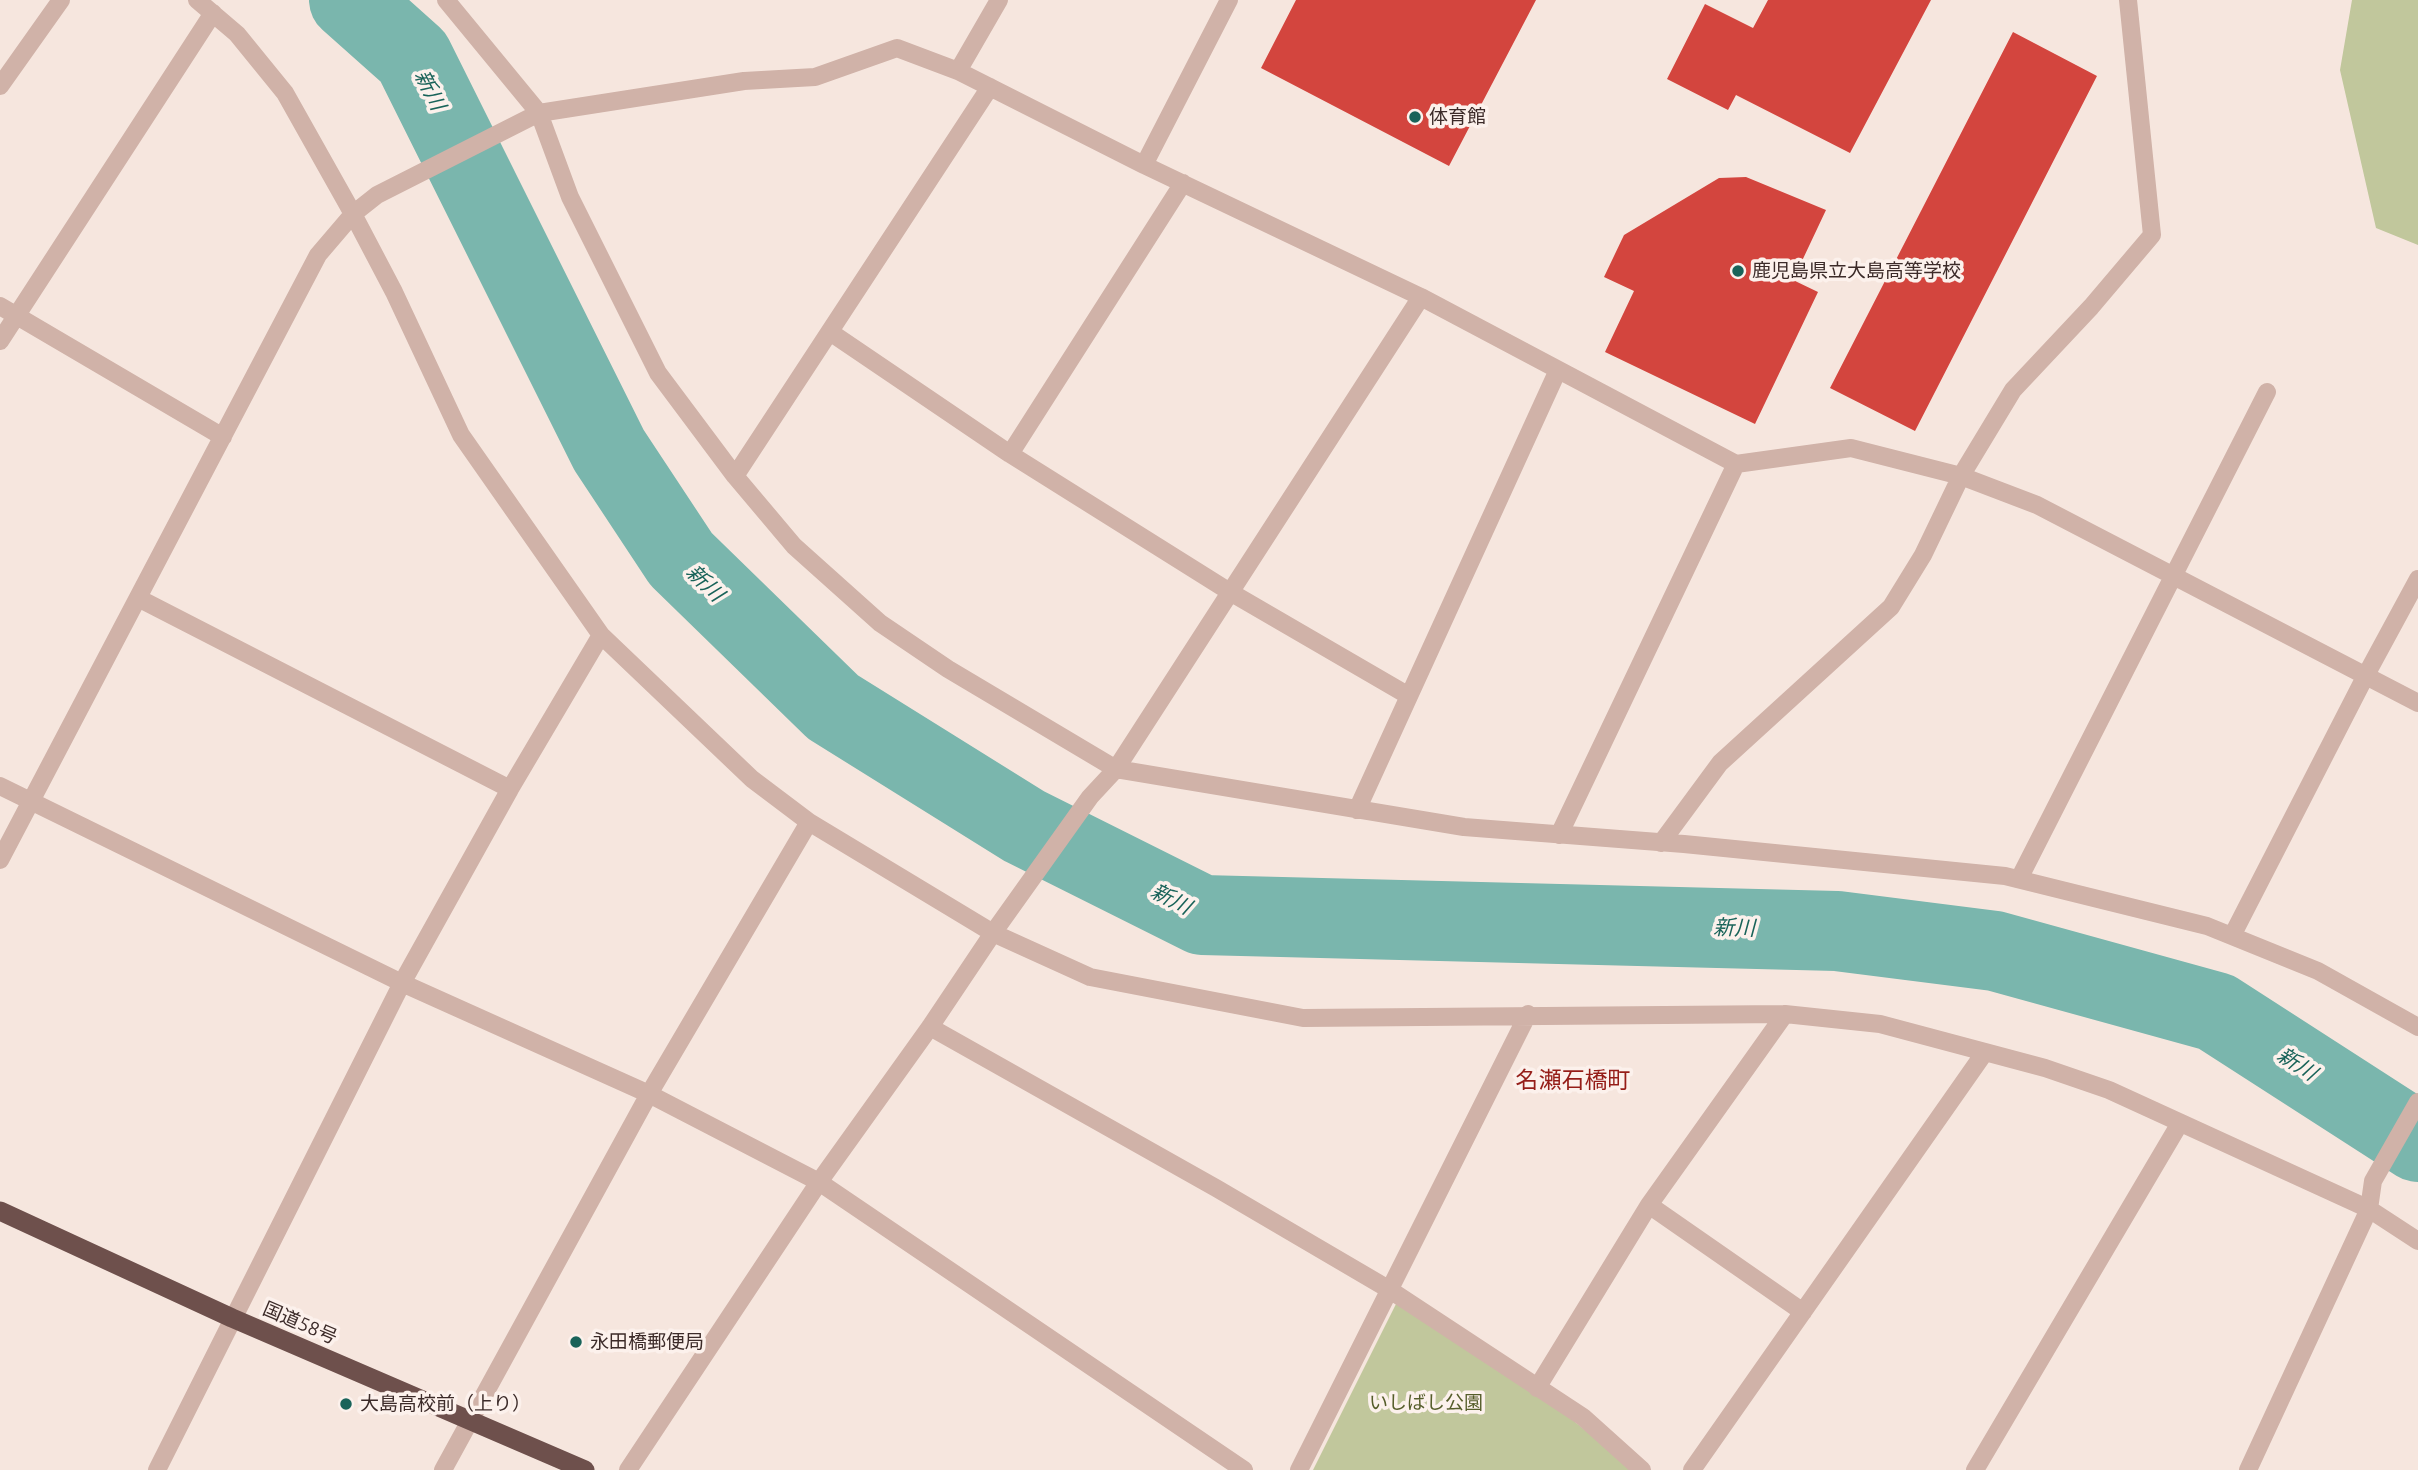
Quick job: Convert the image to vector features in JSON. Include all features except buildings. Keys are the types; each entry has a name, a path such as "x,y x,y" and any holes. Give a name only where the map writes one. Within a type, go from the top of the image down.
{"highway":[{"name":"国道58号","path":"0,1211 232,1318 585,1470"}],"street":[{"path":"0,86 61,0"},
{"path":"197,0 237,34 285,93 394,292 461,435 601,635 742,770 809,822 993,933 1090,977 1303,1018 1528,1014 1785,1014 1880,1024 2045,1068 2109,1090 2370,1209 2418,1241"},
{"path":"446,0 539,113 570,197 658,373 735,476 794,546 880,623 948,669 1116,769 1464,827 2005,876 2207,926 2318,971 2418,1027"},
{"path":"958,71 999,0"},
{"path":"1144,165 1229,0"},
{"path":"1661,843 1720,763 1891,607 1923,555 1961,476 2013,390 2091,307 2152,235 2128,0"},
{"path":"0,341 213,13"},
{"path":"0,860 318,255 353,214 377,195 539,113 744,81 815,77 897,48 958,71 1144,165 1421,297 1736,464 1851,448 1961,476 2037,505 2418,703"},
{"path":"735,476 990,87"},
{"path":"1010,454 1183,183"},
{"path":"628,1470 819,1182 1090,797 1116,769 1421,297"},
{"path":"0,306 223,437"},
{"path":"830,332 1010,454 1230,592 1409,696"},
{"path":"1357,810 1558,370"},
{"path":"2019,879 2267,392"},
{"path":"1559,835 1736,464"},
{"path":"2232,936 2366,674 2418,579"},
{"path":"138,598 510,789"},
{"path":"157,1470 402,983 510,789 601,635"},
{"path":"0,786 402,983 649,1094 819,1182 1244,1470"},
{"path":"443,1470 649,1094 809,822"},
{"path":"1299,1470 1528,1014"},
{"path":"1537,1388 1650,1205 1785,1014"},
{"path":"930,1027 1216,1188 1390,1290 1583,1417 1643,1470"},
{"path":"1692,1470 1985,1052"},
{"path":"2248,1470 2370,1209 2373,1181 2418,1102"},
{"path":"1975,1470 2180,1123"},
{"path":"1650,1205 1803,1312"}],"green space":[{"path":"2352,0 2418,0 2418,245 2376,228 2340,70"},
{"name":"いしばし公園","path":"1398,1300 1548,1400 1634,1470 1313,1470"}],"waterway":[{"name":"新川","path":"349,0 413,57 609,450 681,559 833,707 1024,826 1202,915 1837,931 1995,951 2216,1012 2418,1142"}],"place":[{"name":"体育館","path":"1415,117"},
{"name":"鹿児島県立大島高等学校","path":"1738,271"},
{"name":"永田橋郵便局","path":"576,1342"},
{"name":"大島高校前（上り）","path":"346,1404"}],"district":[{"name":"名瀬石橋町","path":"1573,1080"}]}
